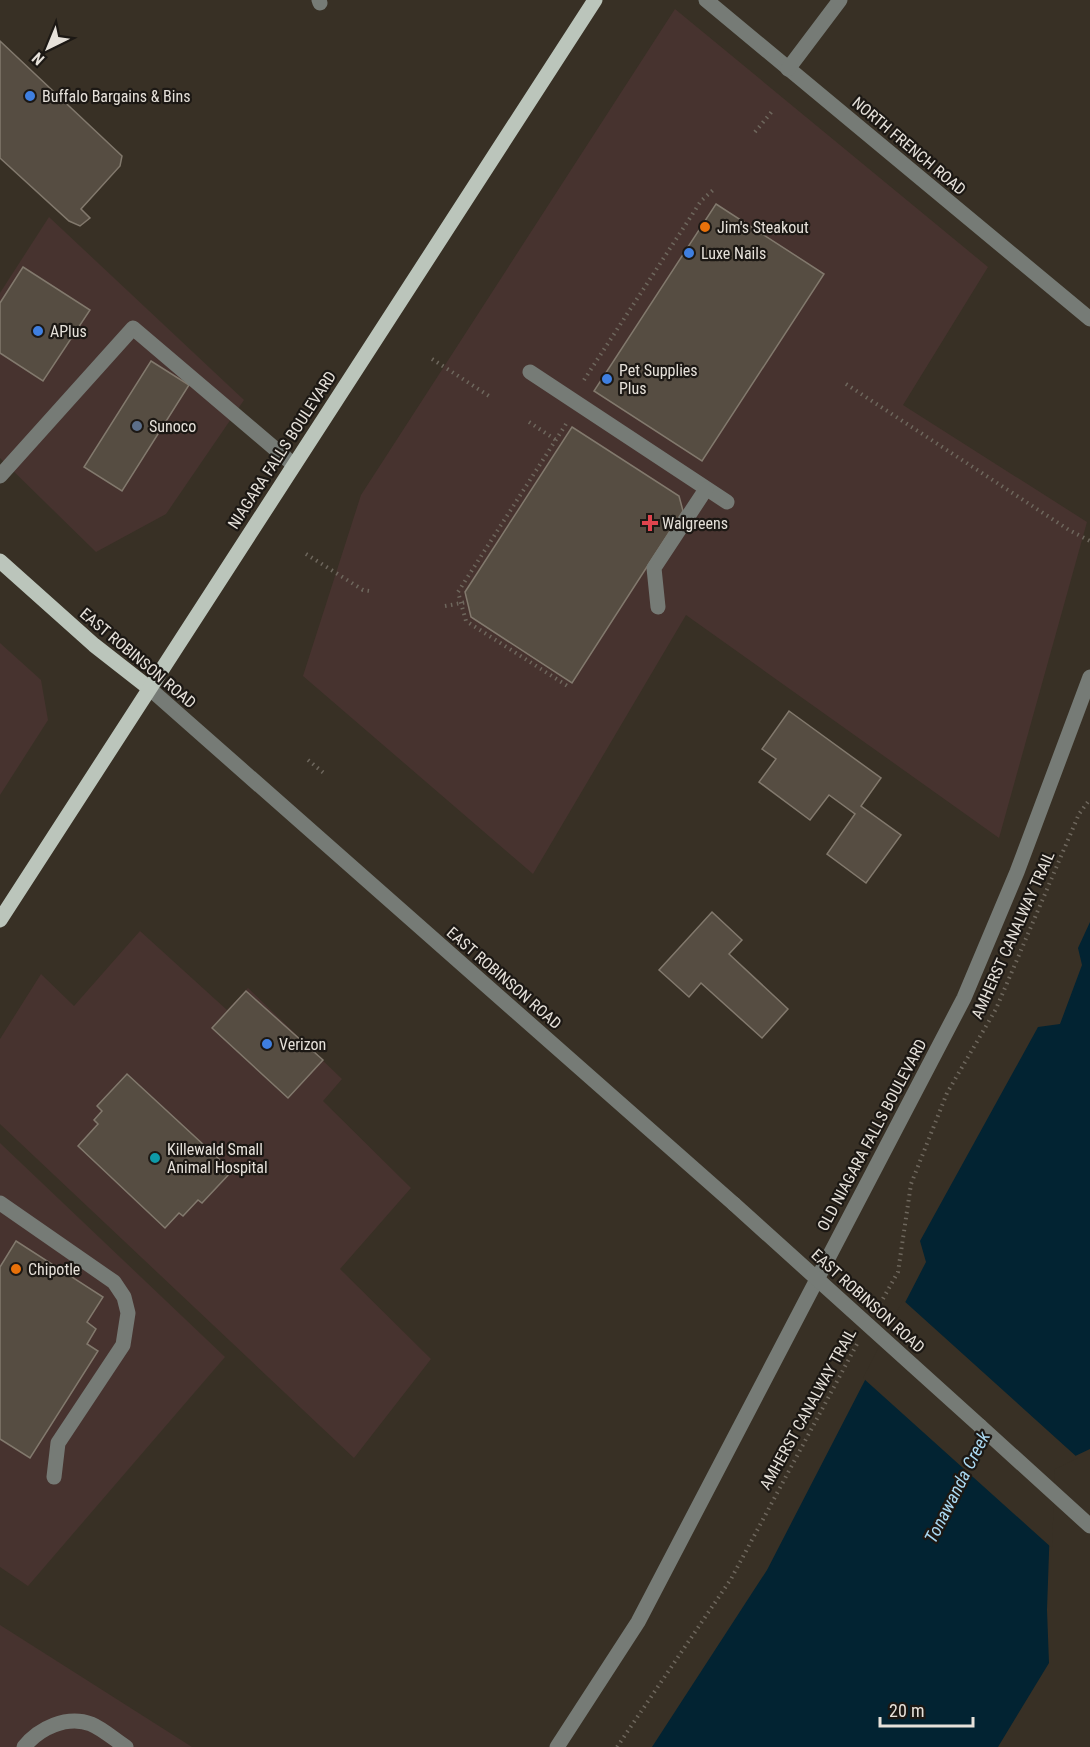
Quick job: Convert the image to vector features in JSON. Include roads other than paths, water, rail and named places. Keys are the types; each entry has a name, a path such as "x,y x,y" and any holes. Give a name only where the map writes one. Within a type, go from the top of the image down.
{"main road":[{"name":"NIAGARA FALLS BOULEVARD","path":"0,920 595,0"},
{"name":"EAST ROBINSON ROAD","path":"0,561 94,645 149,688"}],"street":[{"name":"NORTH FRENCH ROAD","path":"706,0 1090,319"},
{"path":"788,69 840,0"},
{"path":"0,476 133,328 294,465"},
{"path":"530,372 727,502"},
{"path":"658,608 654,568 706,489"},
{"name":"OLD NIAGARA FALLS BOULEVARD","path":"557,1747 638,1622 964,998 1017,872 1090,677"},
{"name":"EAST ROBINSON ROAD","path":"149,688 734,1204 1090,1526"},
{"path":"0,1203 114,1282 124,1297 128,1313 123,1345 58,1443 54,1477"},
{"path":"24,1747 33,1736 45,1729 58,1724 75,1722 91,1724 126,1747"}],"water":[{"name":"Tonawanda Creek","path":"1090,922 1090,1449 1052,1467 1047,1610 1049,1663 998,1747 652,1747 767,1570 926,1262 920,1241 1038,1027 1060,1024 1082,965 1078,948"}],"place":[{"name":"Buffalo Bargains & Bins","path":"30,96"},
{"name":"Jim's Steakout","path":"705,227"},
{"name":"Luxe Nails","path":"689,253"},
{"name":"APlus","path":"38,331"},
{"name":"Pet Supplies Plus","path":"607,379"},
{"name":"Sunoco","path":"137,426"},
{"name":"Walgreens","path":"650,523"},
{"name":"Verizon","path":"267,1044"},
{"name":"Killewald Small Animal Hospital","path":"155,1158"},
{"name":"Chipotle","path":"16,1269"}]}
